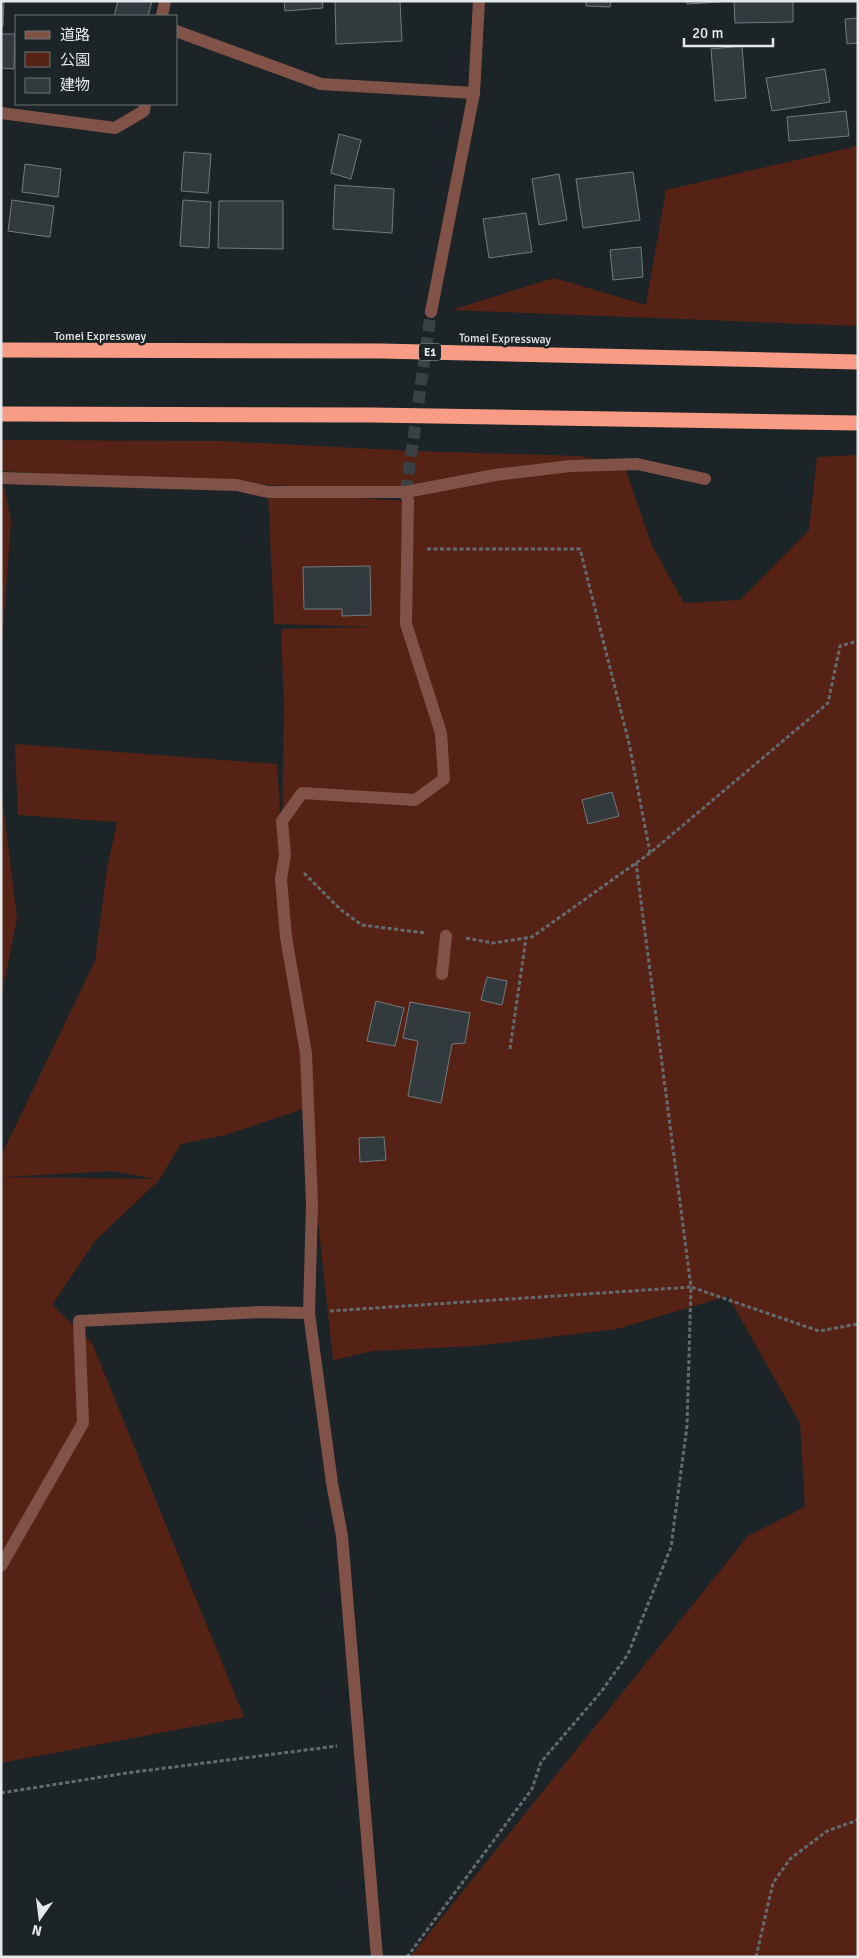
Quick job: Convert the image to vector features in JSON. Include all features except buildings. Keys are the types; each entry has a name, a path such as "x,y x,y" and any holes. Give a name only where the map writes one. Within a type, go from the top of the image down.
{"highway":[{"name":"Tomei Expressway","path":"1,350 381,351 858,362"},
{"path":"1,414 373,414 858,423"}],"street":[{"path":"162,15 165,1"},
{"path":"431,312 474,93 479,1"},
{"path":"178,32 322,84 474,93"},
{"path":"1,114 116,128 144,111 145,105"},
{"path":"1,478 236,485 268,492 406,492 495,475 570,466 637,464 705,478"},
{"path":"377,1957 342,1536 332,1483 309,1313 312,1204 311,1136 306,1053 286,937 281,879 285,855 282,821 302,793 415,800 444,779 441,733 406,624 408,501 406,492"},
{"path":"442,974 446,936"},
{"path":"1,1566 83,1423 78,1321 261,1312 309,1313"}],"path":[{"path":"407,549 580,549 628,743 650,853"},
{"path":"285,855 341,910 362,925 493,943 532,938 650,853 828,703 840,646 858,641"},
{"path":"408,1957 532,1789 542,1762 601,1692 628,1654 671,1547 687,1426 691,1287 636,863"},
{"path":"510,1048 526,938"},
{"path":"309,1313 691,1287 819,1331 858,1324"},
{"path":"1,1793 127,1773 360,1743"},
{"path":"756,1957 773,1883 784,1867 790,1859 827,1831 858,1820"}],"green space":[{"path":"858,144 858,326 451,310 554,278 646,305 666,190 853,147"},
{"path":"1,440 219,441 415,451 580,456 624,465 652,546 684,603 740,600 809,530 817,457 858,455 858,1957 410,1957 748,1536 805,1507 800,1423 728,1296 617,1329 476,1346 374,1351 333,1360 306,1108 225,1135 181,1144 159,1180 95,1241 52,1305 92,1343 244,1717 1,1763 1,1156 95,961 107,869 117,822 18,815 15,744 277,764 282,840 284,704 281,629 378,627 274,624 268,492 405,501 406,492 1,471","holes":["113,1171 155,1179 2,1177"]},
{"path":"1,479 11,520 1,659"},
{"path":"1,788 17,918 1,998"}],"tunnel":[{"path":"406,492 431,312"}]}
